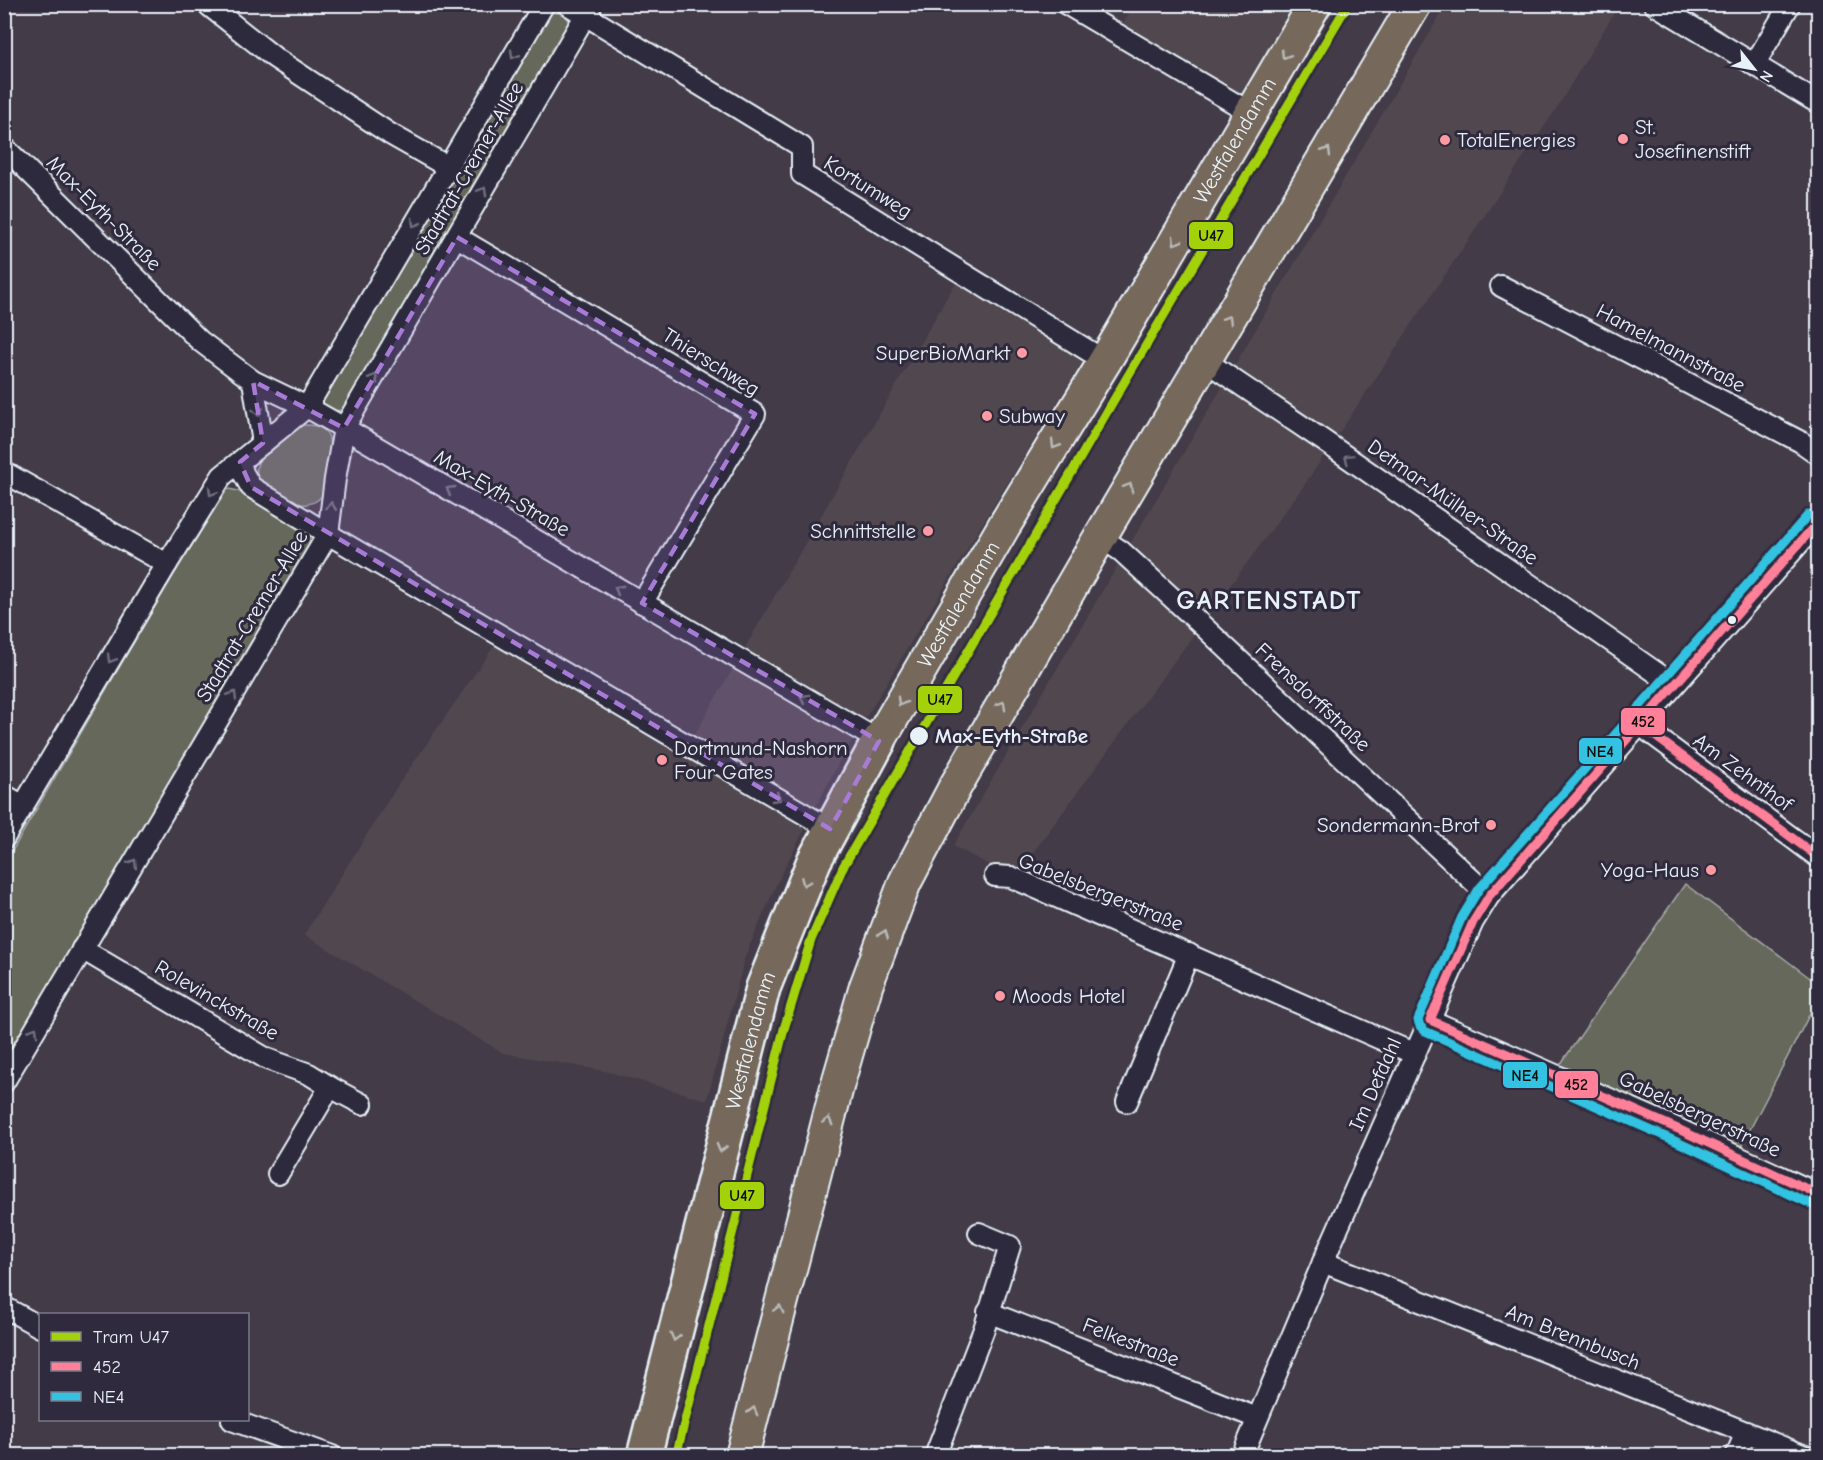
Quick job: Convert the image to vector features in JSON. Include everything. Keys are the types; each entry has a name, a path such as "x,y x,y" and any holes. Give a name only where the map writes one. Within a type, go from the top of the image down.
{"highway":[{"name":"Westfalendamm","path":"644,1453 763,988 802,888 830,829 879,741"}],"main road":[{"name":"Westfalendamm","path":"879,741 1004,526 1105,361 1315,4"},
{"path":"742,1455 838,1083 866,986 887,927 926,839 1100,537 1415,4"}],"street":[{"path":"207,4 275,58 390,134 448,167"},
{"name":"Stadtrat-Cremer-Allee","path":"4,838 222,476 307,407 544,4"},
{"name":"Kortumweg","path":"567,4 589,10 802,147 802,174 1105,361"},
{"path":"1066,4 1251,113"},
{"path":"1654,4 1818,103"},
{"path":"1754,64 1790,4"},
{"name":"Stadtrat-Cremer-Allee","path":"4,1082 328,534 344,428 589,10"},
{"name":"Max-Eyth-Straße","path":"4,147 200,341 253,381 344,428 879,741"},
{"name":"Thierschweg","path":"457,237 755,414 642,603"},
{"name":"Hamelmannstraße","path":"1501,286 1801,442 1818,454"},
{"name":"Detmar-Mülher-Straße","path":"1204,360 1324,441 1674,686"},
{"path":"253,381 263,443"},
{"path":"240,462 251,487 830,829"},
{"path":"4,472 167,564"},
{"name":"Im Defdahl","path":"1242,1455 1323,1262 1473,922 1489,896 1818,522"},
{"name":"Frensdorffstraße","path":"1100,537 1119,550 1179,603 1489,896"},
{"name":"Am Zehnthof","path":"1640,725 1818,857"},
{"path":"4,795 23,807"},
{"name":"Gabelsbergerstraße","path":"995,876 1011,877 1415,1054"},
{"name":"Rolevinckstraße","path":"82,949 267,1059 309,1074 362,1104"},
{"name":"Gabelsbergerstraße","path":"1126,1102 1189,954"},
{"name":"Gabelsbergerstraße","path":"1430,1020 1678,1129 1818,1194"},
{"path":"278,1174 330,1087"},
{"path":"935,1455 984,1329 1010,1246 979,1233"},
{"name":"Am Brennbusch","path":"1323,1262 1805,1455"},
{"path":"4,1307 39,1326"},
{"name":"Felkestraße","path":"988,1312 1257,1418"},
{"path":"238,1421 332,1455"},
{"path":"1736,1455 1746,1432"}],"highlighted area":[{"path":"457,237 755,414 642,603 879,741 830,829 251,487 240,462 263,443 253,381 344,428"}],"shaded area":[{"path":"1134,5 1302,5 1244,104 1119,30"},
{"path":"1446,5 1619,5 1556,109 1303,487 1029,858 1022,866 1011,871 999,870 953,846"},
{"path":"957,280 1086,356 839,762 778,881 746,954 707,1100 605,1071 503,1053 304,935 396,788 499,639 687,748"}],"green space":[{"path":"549,12 564,13 568,19 568,27 347,405 342,410 332,411 323,403 323,398"},
{"path":"299,425 322,429 329,439 325,489 320,498 313,503 294,503 266,487 258,478 259,460 265,451"},
{"path":"229,489 238,491 306,532 310,539 309,548 5,1067 5,863 221,493"},
{"path":"1685,884 1818,984 1818,998 1741,1147 1560,1065"}],"tram line":[{"name":"U47","path":"676,1456 784,1029 811,940 843,867 1119,391 1348,4"}],"transit line":[{"name":"NE4","path":"1809,514 1479,889 1462,917 1418,1020 1425,1031 1673,1140 1813,1205"},
{"name":"452","path":"1818,522 1489,896 1473,922 1430,1020 1678,1129 1818,1194"},
{"name":"452","path":"1640,725 1818,857"}],"place":[{"name":"St. Josefinenstift","path":"1623,139"},
{"name":"TotalEnergies","path":"1445,140"},
{"name":"SuperBioMarkt","path":"1022,353"},
{"name":"Subway","path":"987,416"},
{"name":"Schnittstelle","path":"928,531"},
{"name":"Max-Eyth-Straße","path":"919,736"},
{"name":"Dortmund-Nashorn Four Gates","path":"662,760"},
{"name":"Sondermann-Brot","path":"1491,825"},
{"name":"Yoga-Haus","path":"1711,870"},
{"name":"Moods Hotel","path":"1000,996"}],"district":[{"name":"GARTENSTADT","path":"1269,600"}]}
